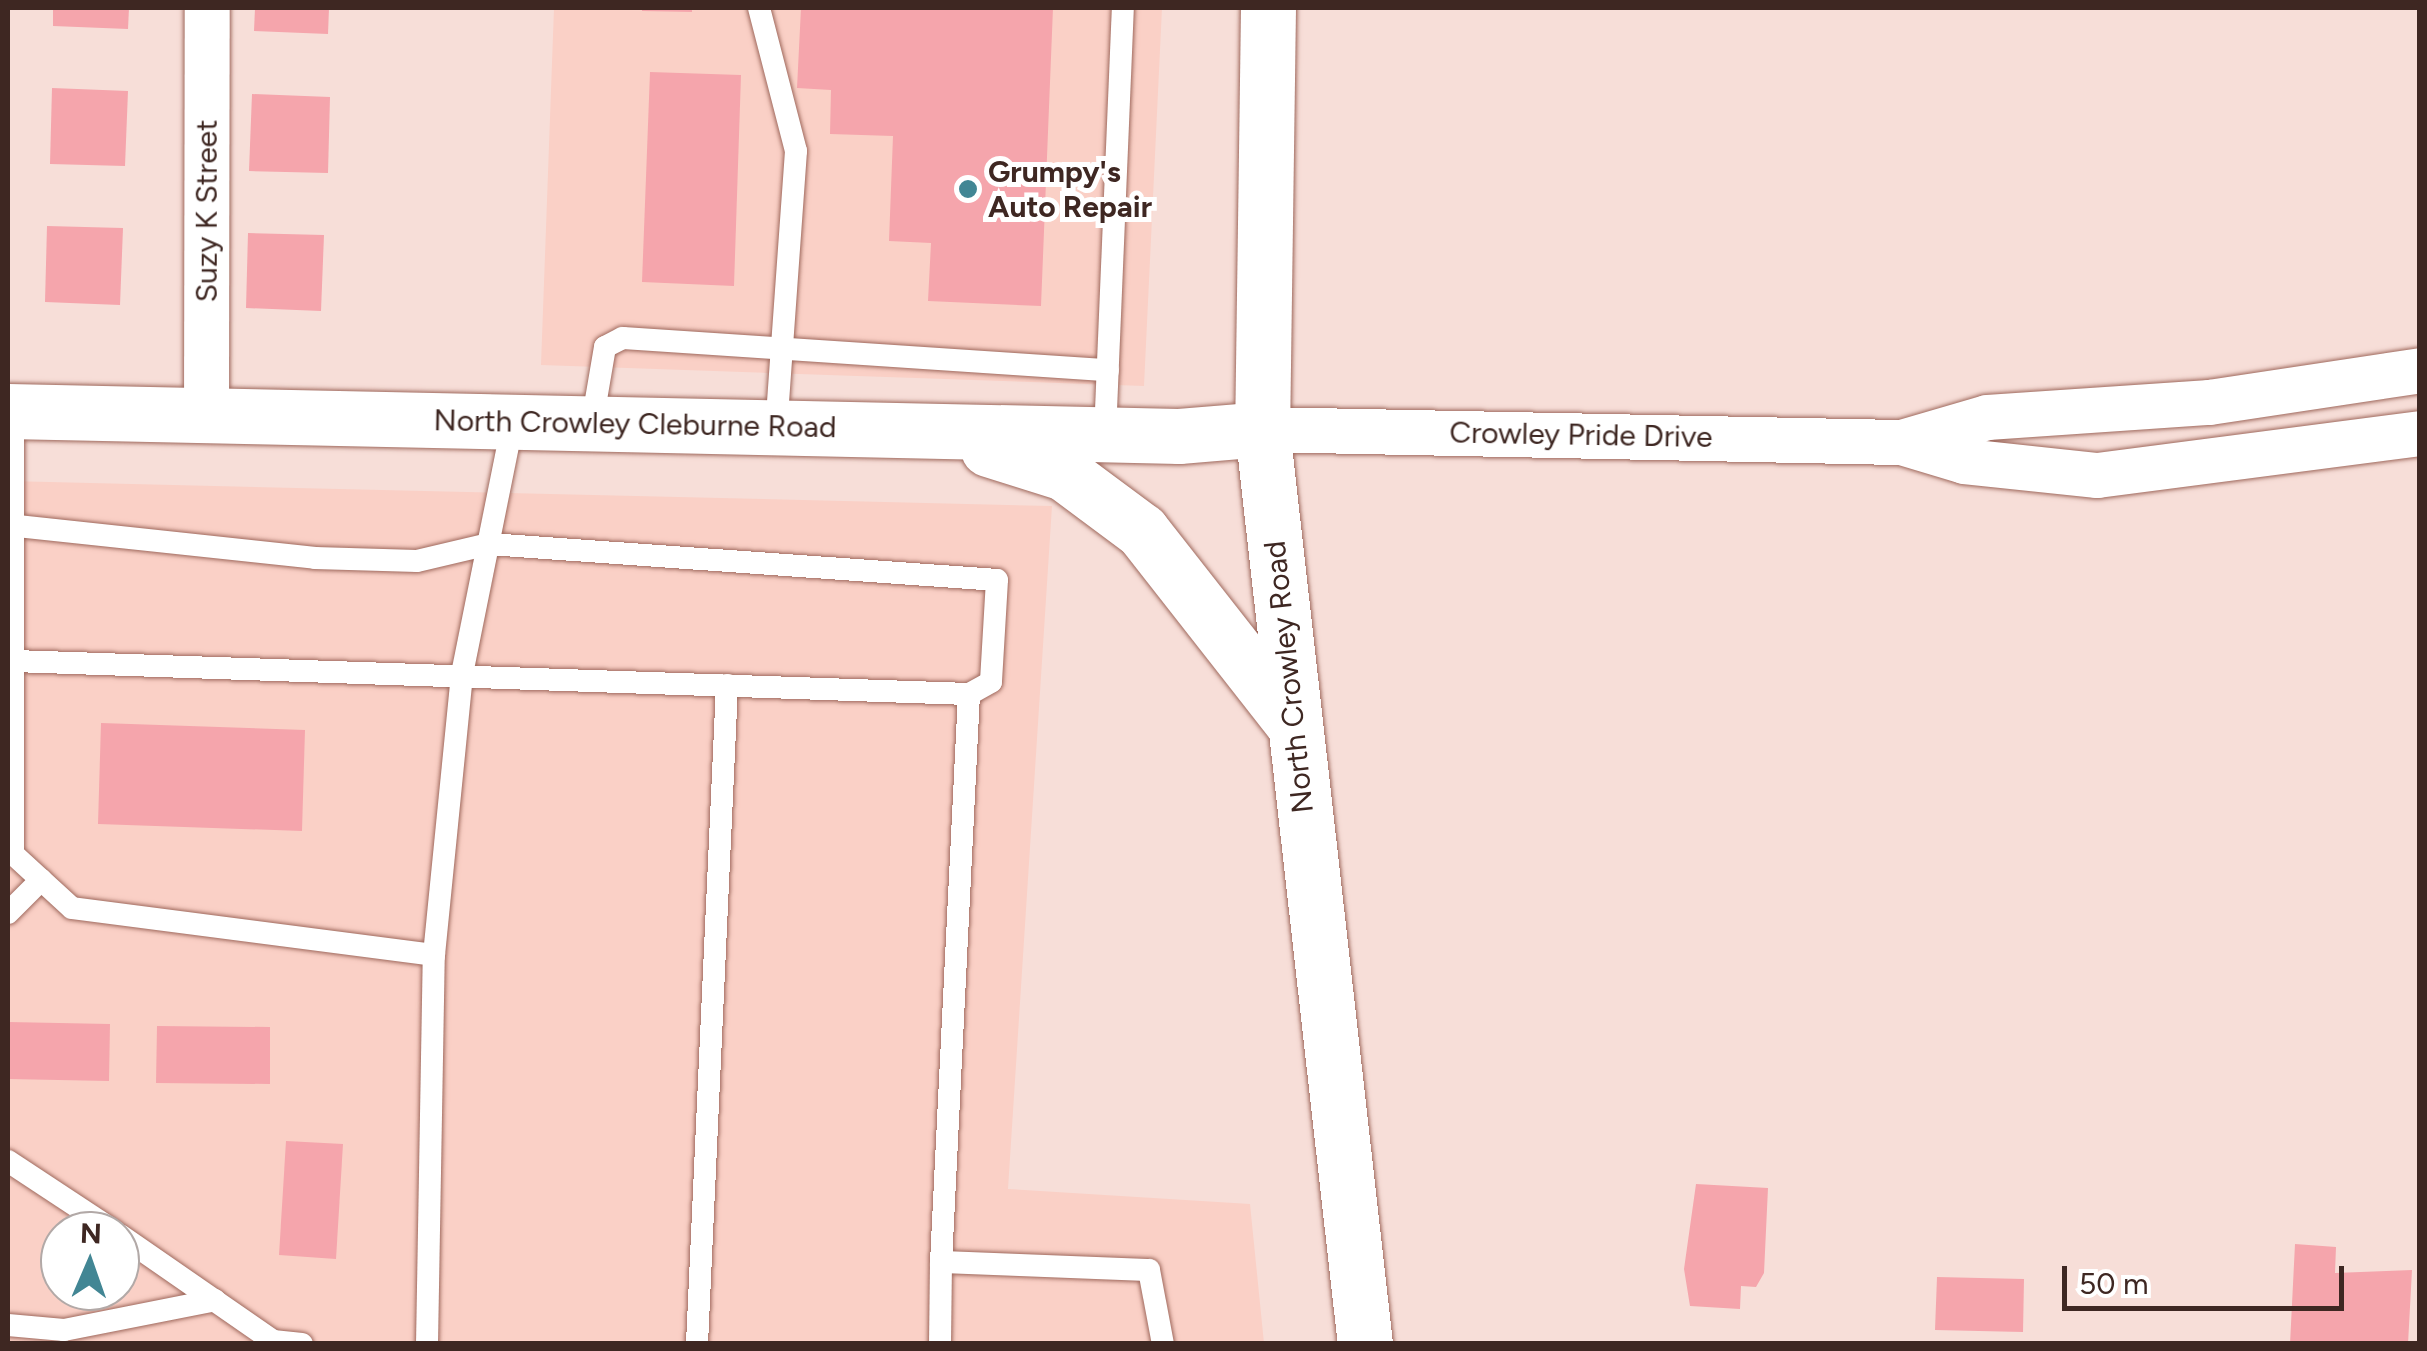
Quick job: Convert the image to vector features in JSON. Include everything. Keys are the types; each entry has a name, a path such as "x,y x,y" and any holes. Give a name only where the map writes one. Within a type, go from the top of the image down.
{"main road":[{"name":"North Crowley Road","path":"1268,8 1262,429 1365,1344"},
{"name":"North Crowley Cleburne Road","path":"10,411 1105,434 1262,429"},
{"path":"928,430 1064,473 1142,532 1294,726"}],"street":[{"name":"Suzy K Street","path":"206,415 207,8"},
{"name":"Crowley Pride Drive","path":"1901,442 1987,417 2209,402 2420,370"},
{"name":"Crowley Pride Drive","path":"1262,429 1901,442 1982,464 2096,476 2420,433"}],"lane":[{"path":"759,8 796,151 776,428"},
{"path":"1105,434 1122,8"},
{"path":"592,424 605,346 623,338 782,354 1108,370"},
{"path":"10,411 13,854 72,908 434,955"},
{"path":"427,1344 434,955 462,674 513,421"},
{"path":"10,525 315,558 417,561 489,544 997,580 992,682 969,694 14,661"},
{"path":"698,1344 727,685"},
{"path":"940,1344 969,694"},
{"path":"8,914 41,880"},
{"path":"8,1161 84,1211"},
{"path":"140,1249 272,1342 302,1344"},
{"path":"942,1262 1149,1270 1163,1344"},
{"path":"8,1325 64,1330 215,1300"}],"shaded area":[{"path":"554,8 1162,8 1144,386 541,365"},
{"path":"8,481 1052,506 1008,1189 1250,1204 1264,1343 8,1344"}],"building":[{"path":"53,8 129,8 128,29 53,26"},
{"path":"255,8 329,8 328,34 254,31"},
{"path":"692,8 692,12 642,11"},
{"name":"Grumpy's Auto Repair","path":"801,8 1053,8 1041,306 928,301 931,243 889,241 893,136 830,134 831,90 797,88"},
{"path":"650,72 741,75 734,286 642,282"},
{"path":"52,88 128,91 125,166 50,164"},
{"path":"252,94 330,97 328,173 249,171"},
{"path":"47,226 123,228 120,305 45,302"},
{"path":"248,233 324,235 321,311 246,308"},
{"path":"101,723 305,730 302,831 98,824"},
{"path":"8,1022 110,1024 109,1081 8,1079"},
{"path":"157,1026 270,1027 270,1084 156,1083"},
{"path":"286,1141 343,1144 336,1259 279,1255"},
{"path":"1696,1184 1768,1188 1764,1273 1756,1287 1741,1286 1740,1309 1690,1306 1684,1269"},
{"path":"2295,1244 2336,1247 2335,1273 2412,1270 2408,1344 2290,1344"},
{"path":"1937,1277 2024,1279 2023,1332 1935,1330"}],"place":[{"name":"Grumpy's Auto Repair","path":"968,189"}]}
